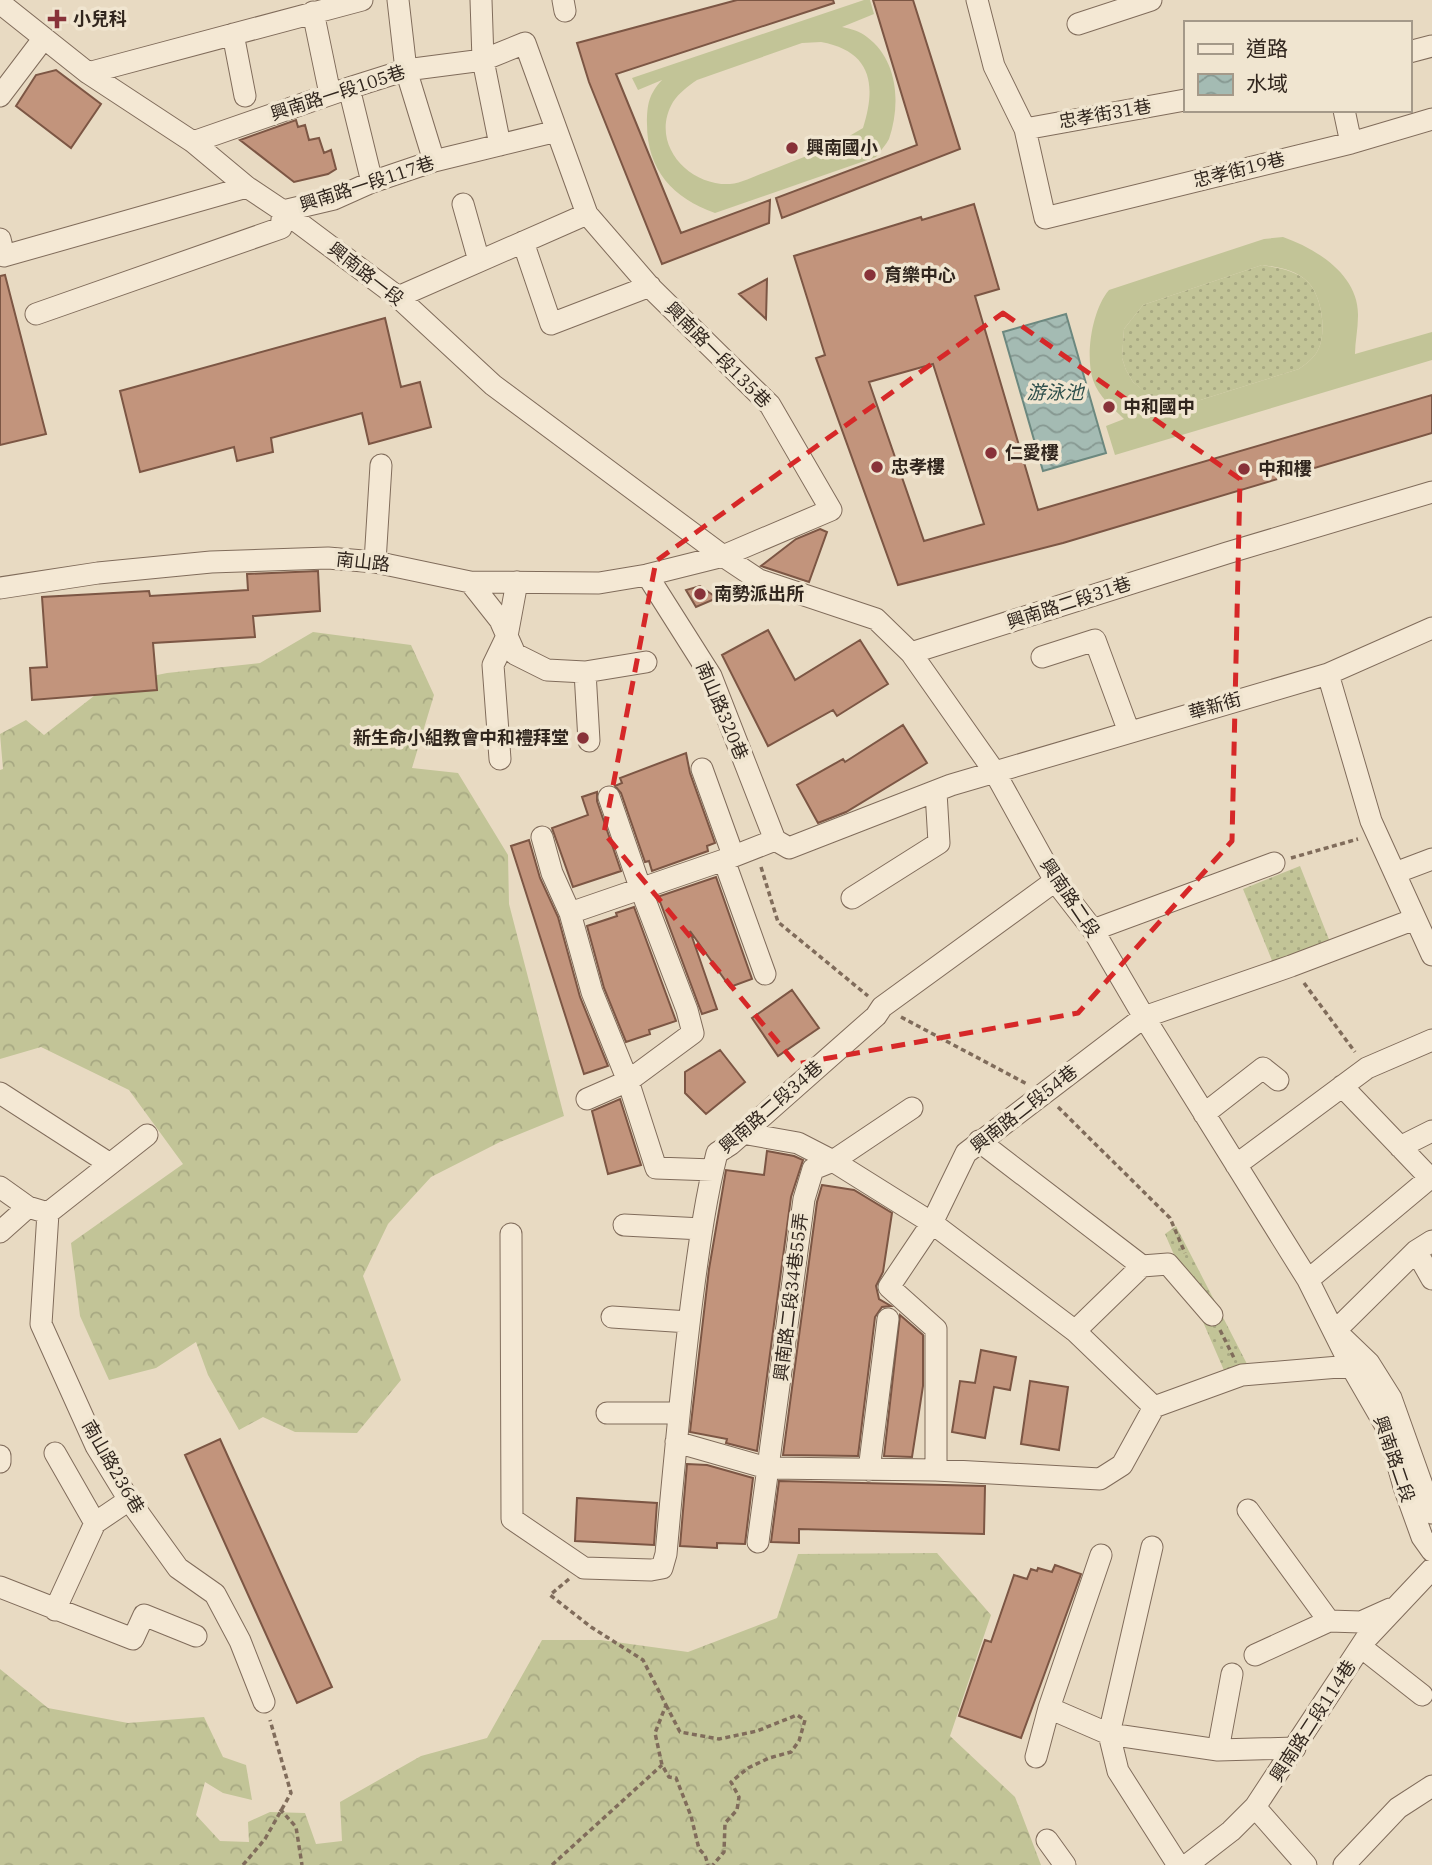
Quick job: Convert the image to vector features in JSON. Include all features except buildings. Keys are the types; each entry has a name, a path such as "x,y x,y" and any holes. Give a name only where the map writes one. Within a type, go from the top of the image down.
{"street":[{"path":"88,73 362,0"},
{"path":"398,0 406,70 434,161"},
{"path":"481,0 483,60 500,145"},
{"path":"977,0 994,66 1025,129"},
{"path":"1078,24 1151,0"},
{"name":"興南路一段","path":"9,3 44,38 88,73 193,142 247,187 398,297 493,386 723,556"},
{"path":"313,12 372,182"},
{"path":"233,34 245,96"},
{"path":"0,96 44,38"},
{"name":"興南路一段105巷","path":"193,142 406,70 483,60 525,43"},
{"name":"興南路一段135巷","path":"525,43 587,214 650,286 771,405 831,510"},
{"path":"1411,51 1432,46"},
{"name":"忠孝街31巷","path":"1025,129 1184,100"},
{"path":"1344,112 1351,143"},
{"name":"忠孝街19巷","path":"1025,129 1045,218 1351,143 1432,119"},
{"name":"興南路一段117巷","path":"36,314 281,228 283,211 334,199 372,182 434,161 557,131"},
{"path":"2,247 247,187"},
{"path":"463,204 479,261"},
{"path":"398,297 587,214"},
{"path":"523,242 551,324 650,286"},
{"path":"375,562 381,465"},
{"name":"興南路二段31巷","path":"911,653 1227,553 1432,492"},
{"name":"南山路","path":"0,589 99,573 211,562 328,558 375,562 470,582 599,583 648,576 723,556 831,510"},
{"name":"興南路二段","path":"723,556 759,580 877,619 911,653 994,771 1055,881 1093,930 1308,1280 1351,1366 1388,1430 1422,1537 1432,1551"},
{"name":"南山路320巷","path":"648,576 711,676 782,844"},
{"path":"470,582 500,620 515,654 547,670 585,671 646,662"},
{"path":"500,759 493,665 507,636 517,582"},
{"name":"華新街","path":"570,913 639,887 729,857 782,844 994,771 1328,674 1432,628"},
{"path":"1042,657 1095,640 1129,732"},
{"path":"585,671 589,741"},
{"path":"1328,674 1376,831 1432,955"},
{"path":"702,769 765,974"},
{"path":"852,898 939,843 936,792"},
{"path":"587,1099 628,1081 693,1033 609,797"},
{"path":"542,837 552,873 570,913 592,992 628,1081 656,1168 713,1170"},
{"path":"1395,873 1432,859"},
{"path":"1093,930 1274,863"},
{"name":"興南路二段34巷","path":"511,1234 512,1519 577,1573 662,1568 666,1554 677,1413 689,1322 702,1229 717,1153 731,1144 876,1016 882,1007 1055,881"},
{"name":"興南路二段54巷","path":"936,1470 936,1329 889,1287 932,1223 966,1153 1144,1017 1292,966 1415,919"},
{"path":"1236,1165 1367,1068 1432,1040"},
{"path":"1204,1114 1262,1068 1278,1080"},
{"path":"1308,1280 1430,1178 1342,1086"},
{"path":"0,1093 110,1164"},
{"name":"興南路二段34巷55弄","path":"758,1542 804,1199 813,1170 833,1161 912,1108"},
{"path":"1400,1147 1432,1131"},
{"path":"742,1132 798,1143 833,1161 932,1223 1075,1331 1154,1407"},
{"path":"0,1232 110,1164 147,1135"},
{"path":"979,1141 1142,1266"},
{"path":"0,1187 38,1210"},
{"name":"南山路236巷","path":"38,1210 41,1324 96,1446 128,1500 178,1568 215,1594 240,1641 264,1702"},
{"path":"624,1225 702,1229"},
{"path":"1424,1246 1432,1279"},
{"path":"1335,1331 1424,1246"},
{"path":"1075,1331 1142,1266 1168,1264 1212,1315"},
{"path":"612,1317 689,1322"},
{"path":"869,1470 888,1320"},
{"name":"興南路二段","path":"1335,1331 1369,1363 1391,1398 1432,1513"},
{"path":"676,1442 767,1468 936,1470 1101,1479 1122,1465 1154,1407 1242,1375 1351,1366"},
{"path":"607,1413 677,1413"},
{"path":"55,1453 95,1523"},
{"path":"0,1456 0,1462"},
{"path":"55,1610 95,1523 128,1500"},
{"path":"1248,1510 1329,1621"},
{"path":"1152,1547 1109,1734 1118,1771 1178,1865"},
{"path":"1036,1757 1049,1708 1101,1555"},
{"name":"興南路二段114巷","path":"1187,1865 1211,1858 1231,1831 1255,1808 1361,1647 1432,1569"},
{"path":"0,1587 133,1639 145,1615 196,1636"},
{"path":"1255,1655 1329,1621 1361,1622 1396,1607"},
{"path":"1361,1647 1422,1695"},
{"path":"1217,1750 1232,1674"},
{"path":"1049,1708 1109,1734 1217,1750 1295,1748"},
{"path":"1344,1865 1398,1808 1432,1786"},
{"path":"1255,1808 1306,1865"},
{"path":"1047,1840 1065,1865"}],"path":[{"path":"1274,863 1376,831"},
{"path":"759,860 778,922 882,1007 1043,1093 1170,1218 1186,1254"},
{"path":"1292,966 1367,1068"},
{"path":"1212,1315 1242,1375"},
{"path":"550,1595 591,1627 643,1660 680,1732 719,1739 757,1731 797,1715 805,1720 799,1741 791,1752 748,1768 731,1782 739,1797 737,1810 725,1823 724,1852 711,1865 699,1849 694,1825 676,1779 669,1777 662,1765 654,1733 666,1705"},
{"path":"243,1865 265,1839 290,1793 264,1702"},
{"path":"552,1865 662,1765"},
{"path":"280,1809 296,1826 302,1865"}],"highlighted area":[{"path":"1003,313 1240,479 1232,841 1078,1013 796,1064 604,833 656,561"}],"green space":[{"path":"870,0 874,14 842,27 864,35 885,58 894,84 893,126 889,139 876,157 715,213 700,207 675,190 657,168 648,140 647,117 654,90 662,80 638,90 632,78","holes":["821,42 851,53 866,72 869,97 863,128 816,152 730,184 700,178 687,170 677,159 669,146 667,117 675,99 694,82 802,43"]},
{"path":"1283,237 1296,242 1322,256 1344,276 1356,301 1358,321 1355,354 1432,332 1432,360 1115,455 1106,426 1124,419 1095,386 1090,358 1094,321 1109,290 1264,239","holes":["1262,265 1298,275 1308,282 1317,296 1322,315 1321,343 1307,363 1299,369 1173,407 1158,402 1133,382 1122,358 1124,329 1143,305"]},
{"path":"1262,265 1298,275 1308,282 1317,296 1322,315 1322,334 1318,350 1310,361 1299,369 1173,407 1158,403 1133,382 1122,358 1124,329 1143,305"},
{"path":"313,632 411,645 434,695 412,768 458,773 508,855 509,904 564,1116 500,1142 431,1177 388,1224 363,1276 401,1380 357,1433 295,1432 263,1417 239,1430 208,1375 196,1342 156,1368 109,1380 80,1316 71,1243 183,1164 129,1090 41,1047 0,1059 0,770 3,769 0,734 26,720 44,735 108,685 167,673 260,663"},
{"path":"1300,866 1330,942 1273,963 1243,889"},
{"path":"1176,1226 1247,1364 1226,1375 1165,1234"},
{"path":"937,1553 991,1615 950,1736 1015,1797 1041,1865 0,1865 0,1669 48,1708 128,1723 204,1717 223,1757 246,1765 252,1800 223,1793 205,1782 196,1815 220,1841 249,1842 248,1822 270,1812 305,1813 316,1844 342,1841 340,1802 421,1756 487,1738 542,1640 601,1640 688,1652 777,1618 798,1554"}],"water":[{"name":"游泳池","path":"1066,314 1106,453 1043,471 1003,332"}],"place":[{"name":"小兒科","path":"57,19"},
{"name":"興南國小","path":"792,148"},
{"name":"育樂中心","path":"870,275"},
{"name":"中和國中","path":"1109,407"},
{"name":"仁愛樓","path":"991,453"},
{"name":"忠孝樓","path":"877,467"},
{"name":"中和樓","path":"1244,469"},
{"name":"南勢派出所","path":"700,594"},
{"name":"新生命小組教會中和禮拜堂","path":"583,738"}]}
